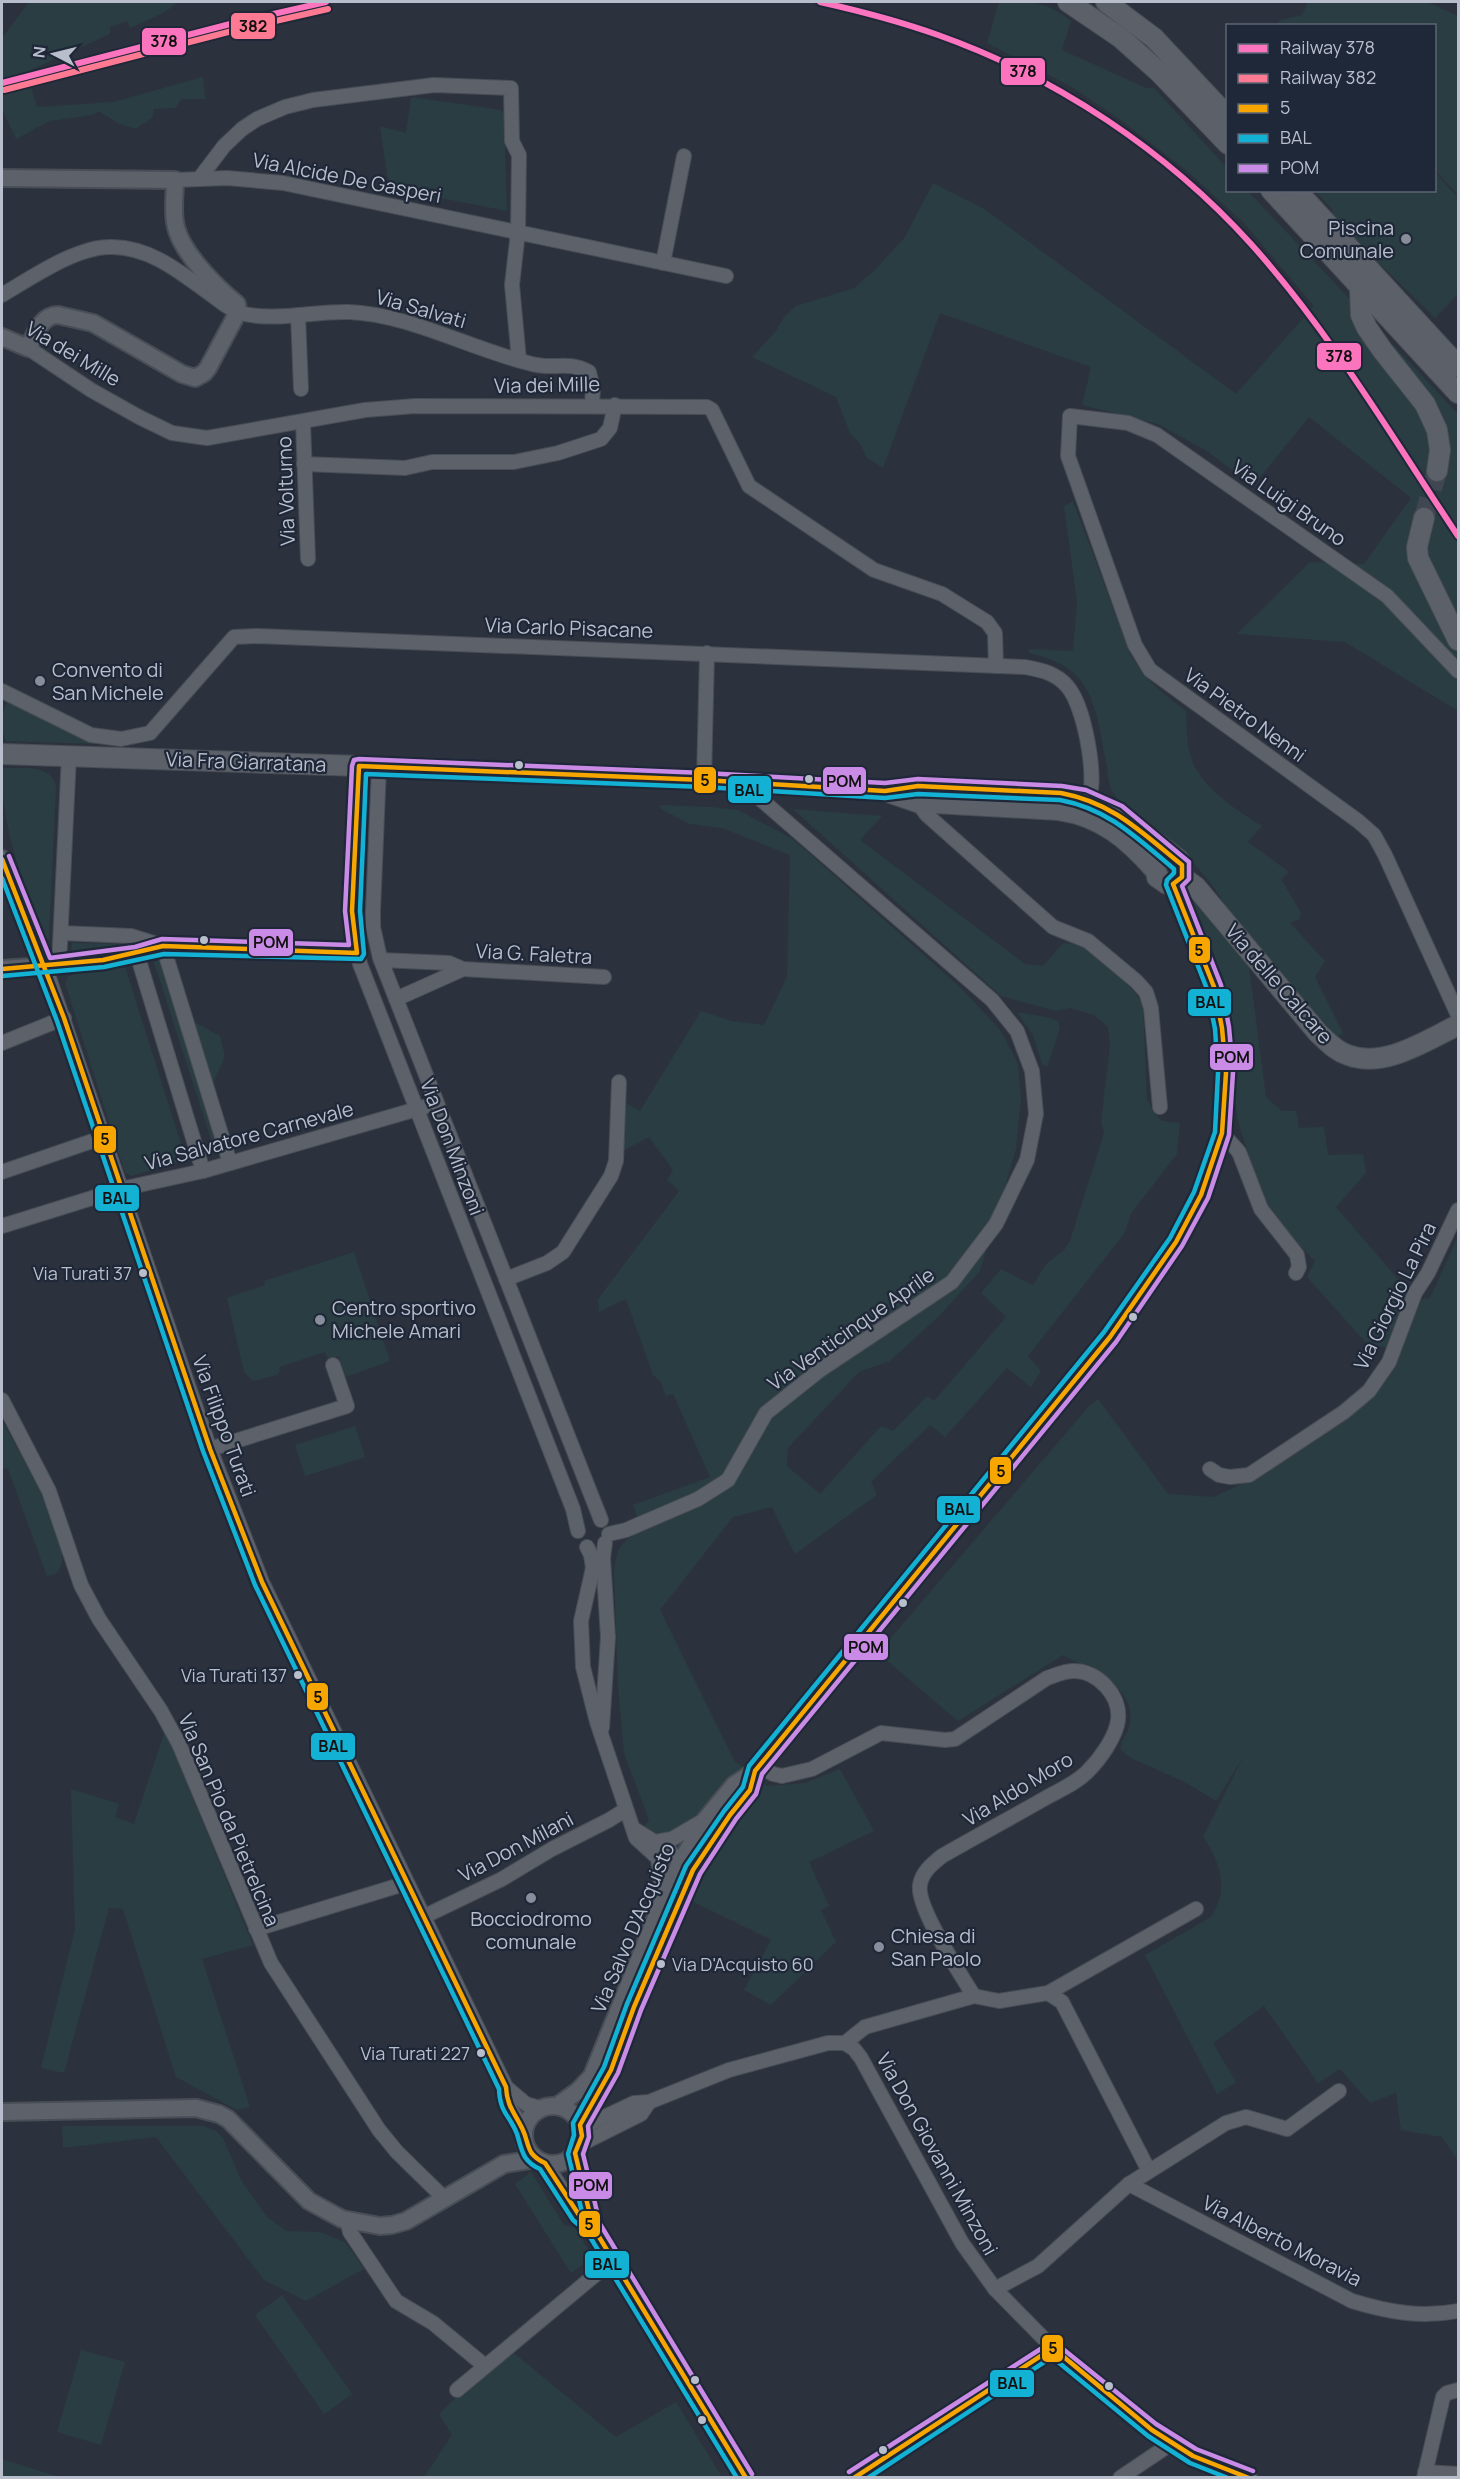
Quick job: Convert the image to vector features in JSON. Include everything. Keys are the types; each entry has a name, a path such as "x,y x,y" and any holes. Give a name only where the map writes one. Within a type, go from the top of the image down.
{"main road":[{"path":"1068,2 1121,39 1159,72 1226,143"},
{"path":"1106,2 1154,38 1226,116"},
{"path":"1273,192 1458,366"},
{"path":"1298,192 1458,393"},
{"path":"1367,281 1361,315 1383,351 1425,404 1437,430 1440,450 1437,471"},
{"path":"1424,518 1417,547 1418,558 1458,640"},
{"name":"Via Fra Giarratana","path":"4,754 704,780 885,791 918,786 1061,793 1089,799 1118,813 1174,857"},
{"name":"Via Fra Giarratana","path":"885,791 917,802 1078,813 1110,827 1133,844 1155,870"},
{"path":"1174,857 1182,865 1178,880 1161,882 1155,870 1161,859 1174,857"},
{"name":"Via delle Calcare","path":"1178,880 1196,887 1318,1033 1334,1048 1349,1056 1368,1058 1390,1056 1458,1025"}],"street":[{"path":"199,179 224,146 242,129 257,119 285,107 313,100 434,85 511,88 512,141 519,155 518,232 512,285 519,360"},
{"path":"663,263 684,156"},
{"name":"Via Alcide De Gasperi","path":"2,178 175,180 227,178 283,183 726,276"},
{"path":"28,348 45,320 52,315 58,315 93,323 182,374 195,378 204,373 238,312 237,304 220,290 200,268 180,238 175,220 175,180"},
{"name":"Via Salvati","path":"2,295 52,266 85,252 111,246 134,249 151,255 238,312 273,317 349,312 374,315 533,365 576,365 589,372 593,388 592,405"},
{"path":"298,315 301,389"},
{"name":"Via dei Mille","path":"2,337 28,348 91,390 172,433 207,438 365,410 415,406 699,405 712,410 748,486 874,570 942,594 987,622 995,633 996,666"},
{"path":"304,464 405,468 441,461 514,462 558,453 601,439 610,428 615,405"},
{"name":"Via Luigi Bruno","path":"1070,416 1128,423 1157,435 1387,596 1458,671"},
{"name":"Via Pietro Nenni","path":"1070,416 1068,456 1135,645 1150,670 1374,835 1458,1015"},
{"name":"Via Volturno","path":"303,422 308,559"},
{"name":"Via Carlo Pisacane","path":"2,691 91,735 121,739 150,733 234,637 258,636 707,653 1041,670 1055,675 1075,697 1091,770 1092,784 1089,799"},
{"path":"704,780 707,653"},
{"path":"52,965 61,933 69,755"},
{"name":"Via Don Minzoni","path":"359,766 352,911 357,953 569,1498 580,1541 591,1554 593,1568 581,1621 583,1667 601,1736 625,1810 636,1838 657,1858"},
{"name":"Via Don Minzoni","path":"379,767 373,911 376,942 381,960 602,1520 608,1528 603,1558 608,1637 601,1736"},
{"name":"Via Venticinque Aprile","path":"607,1539 698,1499 728,1480 766,1413 820,1370 952,1282 996,1224 1027,1160 1036,1114 1032,1071 1017,1031 992,1000 742,783"},
{"path":"917,802 927,815 1053,927 1088,941 1146,992 1151,1008 1160,1107"},
{"path":"2,859 52,965"},
{"name":"Via Salvo D'Acquisto","path":"579,2137 611,2070 706,1819 734,1785 757,1768 1110,1337 1176,1242 1201,1195 1222,1133 1226,1073 1222,1028 1214,987 1178,880"},
{"path":"61,933 131,936 164,946 357,953"},
{"path":"2,969 137,954 164,946"},
{"path":"164,946 230,1163"},
{"path":"137,954 203,1171"},
{"name":"Via G. Faletra","path":"381,960 449,963 463,969 604,977"},
{"name":"Via Filippo Turati","path":"52,965 64,1018 210,1449 262,1582 506,2087 507,2102 524,2134"},
{"path":"396,999 463,969"},
{"path":"2,1043 64,1018"},
{"path":"506,1279 547,1263 563,1252 611,1176 616,1161 619,1082"},
{"name":"Via Salvatore Carnevale","path":"2,1226 122,1189 203,1171 437,1104"},
{"path":"1222,1133 1239,1152 1261,1209 1297,1255 1299,1267 1296,1273"},
{"path":"2,1172 104,1137"},
{"name":"Via Giorgio La Pira","path":"1210,1469 1219,1475 1230,1477 1250,1475 1344,1412 1369,1391 1389,1362 1415,1293 1428,1273 1458,1210"},
{"path":"210,1449 347,1406 333,1365"},
{"name":"Via San Pio da Pietrelcina","path":"2,1400 49,1491 81,1585 99,1619 161,1711 179,1744 256,1929 280,1980 379,2130 397,2152 445,2199"},
{"path":"579,1531 581,1525 590,1518 602,1520"},
{"path":"587,1547 596,1548 607,1539"},
{"name":"Via Aldo Moro","path":"757,1768 782,1776 812,1769 881,1733 945,1740 955,1739 1047,1678 1060,1673 1075,1671 1086,1673 1108,1688 1118,1707 1118,1719 1115,1730 1087,1773 942,1856 922,1877 919,1892 924,1909 974,1996"},
{"name":"Via Salvo D'Acquisto","path":"557,2106 589,2080 598,2064 663,1900 750,1790 757,1768"},
{"name":"Via Don Milani","path":"423,1917 502,1879 625,1810"},
{"path":"655,1842 672,1839 706,1819"},
{"path":"633,1828 669,1850 687,1867"},
{"path":"663,1900 657,1858 687,1867"},
{"path":"256,1929 407,1883"},
{"path":"504,2164 540,2161 561,2163 579,2137 641,2114 649,2103 729,2070 828,2043 845,2043 865,2027 974,1996 999,2001 1048,1993 1196,1909"},
{"path":"1048,1993 1062,2002 1149,2170"},
{"name":"Via Don Giovanni Minzoni","path":"845,2043 861,2058 962,2243 995,2289 1053,2348 1152,2430 1193,2456 1250,2478"},
{"path":"506,2087 526,2104 539,2108 557,2106 571,2112 579,2137 593,2227"},
{"path":"995,2289 1038,2266 1129,2184 1226,2123 1246,2117 1287,2129 1340,2091"},
{"path":"2,2112 196,2108 219,2114 237,2127 309,2201 330,2214 347,2220 380,2226 406,2221 504,2164 524,2134 526,2122 539,2108"},
{"path":"524,2134 530,2153 540,2161 579,2215 593,2227 746,2478"},
{"name":"Via Alberto Moravia","path":"1129,2184 1352,2301 1389,2312 1407,2314 1428,2315 1458,2310"},
{"path":"347,2220 350,2232 396,2301 433,2323 485,2366"},
{"path":"457,2390 613,2260"},
{"path":"853,2478 1053,2348"},
{"path":"1458,2390 1447,2393 1443,2397 1424,2475 1458,2474"},
{"path":"1120,2478 1172,2443"}],"shaded area":[{"path":"29,2 178,2 165,12 130,28 127,21 110,27 110,34 26,72 37,107 113,102 203,77 205,99 181,99 176,108 154,109 152,118 135,129 118,123 99,111 93,115 50,121 16,139 2,109 2,38"},
{"path":"999,2 1038,4 1053,9 1071,21 1062,50 1146,88 1154,88 1226,167 1226,192 1249,192 1458,414 1458,711 1345,642 1237,634 1310,562 1364,564 1411,498 1309,417 1253,486 1207,451 1158,424 1082,405 1091,367 940,313 883,468 867,458 859,442 850,433 836,397 752,357 776,331 784,317 796,306 854,288 874,271 905,237 933,183 983,208 1236,394 1314,306 1244,223 1187,171 1125,123 1072,87 987,43"},
{"path":"1308,2 1427,2 1458,16 1458,195 1436,171 1436,24 1276,24 1281,20 1302,15"},
{"path":"411,97 500,110 504,114 507,211 389,188 380,126 406,133"},
{"name":"Piscina Comunale","path":"1436,173 1458,198 1458,294 1435,318 1381,265 1378,266 1331,213 1333,210 1316,192 1436,192"},
{"path":"1073,501 1131,656 1156,686 1186,711 1189,749 1199,774 1217,794 1262,826 1248,842 1289,872 1281,879 1301,913 1299,919 1290,923 1325,961 1315,977 1343,1033 1333,1040 1226,910 1222,900 1205,876 1168,838 1116,798 1109,782 1094,706 1088,691 1079,679 1067,668 1051,659 1029,653 1029,649 1073,651 1077,602 1064,506"},
{"path":"9,700 99,744 6,741 2,720"},
{"path":"2,768 42,770 53,779 56,786 49,939 47,941 43,937 28,896 9,833"},
{"path":"659,805 738,810 793,839 962,989 1001,1031 1018,1064 1021,1098 1016,1149 980,1271 939,1316 890,1361 859,1372 788,1448 787,1466 820,1494 881,1426 893,1431 927,1396 934,1401 1006,1317 981,1293 1001,1269 1033,1285 1046,1264 1064,1250 1070,1241 1104,1133 1101,1122 1110,1045 1108,1027 1094,1015 1070,1008 1056,1011 1001,996 793,809 882,816 860,840 1025,964 1043,966 1063,943 1078,944 1090,949 1124,980 1143,1005 1147,1100 1162,1121 1180,1123 1177,1154 1132,1212 1124,1234 1028,1356 1041,1371 1031,1387 1007,1368 945,1437 930,1425 871,1482 877,1495 795,1554 772,1507 733,1517 660,1610 734,1760 767,1786 805,1783 840,1769 874,1831 809,1862 829,1906 821,1910 836,1942 771,2005 744,1990 771,1940 694,1902 643,1827 649,1820 624,1753 618,1686 614,1572 621,1546 642,1530 633,1505 710,1477 673,1394 666,1396 660,1381 653,1375 626,1299 599,1312 598,1299 679,1191 667,1180 673,1170 649,1137 624,1150 622,1146 622,1101 640,1111 701,1011 731,1021 764,1025 787,977 790,855 722,828 690,824 661,809"},
{"path":"1192,896 1201,903 1249,967 1266,1097 1282,1111 1296,1111 1299,1128 1324,1127 1328,1155 1363,1154 1366,1173 1336,1207 1409,1292 1388,1348 1367,1344 1307,1277 1315,1261 1291,1237 1266,1206 1239,1125 1235,1102 1233,1034 1227,996 1210,950 1189,904 1188,898"},
{"path":"72,943 143,944 70,959"},
{"path":"160,960 222,1152 216,1155 154,962"},
{"path":"120,963 125,967 185,1156 183,1161 132,1176 125,1173 65,983 68,976"},
{"path":"1017,1012 1058,1021 1060,1028 1047,1067 1042,1064 1033,1035"},
{"path":"196,1023 220,1036 225,1056 213,1083 210,1082 193,1025"},
{"path":"1456,1241 1458,1242 1458,2161 1442,2137 1401,2130 1396,2093 1370,2103 1340,2069 1318,2083 1264,2006 1213,2043 1236,2082 1217,2094 1145,1955 1211,1917 1217,1907 1221,1886 1218,1866 1203,1837 1243,1757 1216,1801 1185,1782 1131,1758 1121,1750 1130,1724 1130,1711 1126,1699 1109,1681 1063,1655 958,1721 878,1653 1090,1405 1098,1399 1168,1494 1214,1497 1247,1481 1367,1402 1391,1365 1422,1299 1430,1298"},
{"name":"Centro sportivo Michele Amari","path":"354,1252 390,1361 346,1377 338,1356 328,1359 325,1352 279,1367 280,1371 277,1375 253,1381 244,1372 227,1298 265,1285 264,1281"},
{"path":"2,1420 42,1495 59,1539 62,1557 59,1570 52,1575 47,1576 8,1469 2,1468"},
{"path":"355,1426 365,1457 305,1476 295,1445"},
{"path":"164,1734 167,1735 253,1945 202,1959 250,2107 237,2110 176,2077 123,1909 109,1908 64,2073 41,2068 75,1929 71,1789 119,1804 115,1817 134,1824"},
{"path":"62,2126 203,2126 216,2131 223,2138 241,2180 267,2217 286,2231 320,2232 345,2242 364,2269 306,2301 264,2280 156,2137 63,2148"},
{"path":"531,2172 564,2225 575,2228 593,2257 571,2273 515,2184"},
{"path":"282,2295 352,2394 324,2414 255,2315"},
{"path":"509,2349 616,2437 676,2402 722,2477 424,2477 452,2435 439,2414"},
{"path":"81,2350 125,2362 101,2445 57,2432"},
{"path":"2,2459 59,2477 2,2477"}],"tunnel":[{"path":"1424,518 1437,471"}],"rail line":[{"name":"378","path":"2,83 238,22 326,2"},
{"name":"378","path":"820,2 938,35 1025,72 1107,120 1183,178 1251,244 1308,313 1360,386 1458,536"},
{"name":"382","path":"4,90 240,29 328,9"}],"transit line":[{"name":"POM","path":"9,856 50,958 135,947 162,939 349,945 345,911 352,766 354,760 359,759 885,783 918,779 1062,786 1086,790 1122,806 1189,862 1189,879 1182,886 1221,985 1229,1027 1233,1072 1229,1135 1208,1198 1182,1246 1116,1342 762,1774 756,1794 736,1819 700,1874 641,2010 618,2073 588,2126 589,2137 583,2154 600,2224 752,2474"},
{"name":"5","path":"2,969 103,960 163,946 357,953 352,911 359,766 704,780 885,791 918,786 1061,793 1097,804 1112,812 1182,865 1182,877 1173,884 1214,987 1222,1028 1226,1073 1222,1133 1201,1195 1176,1242 1110,1337 755,1771 750,1790 693,1870 634,2007 611,2070 580,2125 582,2136 575,2153 593,2227"},
{"name":"BAL","path":"2,976 104,967 164,954 361,959 364,954 360,911 366,774 704,787 885,798 918,794 1060,800 1077,804 1108,818 1135,836 1174,869 1166,885 1207,989 1215,1029 1218,1073 1215,1132 1194,1192 1170,1238 1104,1332 749,1766 743,1787 686,1866 627,2004 604,2067 573,2123 574,2135 568,2154 586,2229"},
{"name":"5","path":"2,859 64,1018 210,1449 262,1582 506,2087 509,2104 522,2128 531,2152 545,2163 579,2215 593,2227 746,2478"},
{"name":"BAL","path":"2,878 57,1021 203,1451 255,1585 499,2089 501,2104 517,2134 526,2159 540,2169 573,2220 587,2232 737,2478"},
{"name":"POM","path":"849,2472 1053,2341 1156,2424 1196,2449 1253,2471"},
{"name":"5","path":"854,2478 1053,2348 1152,2430 1193,2456 1249,2478"},
{"name":"BAL","path":"868,2478 1052,2357 1148,2436 1190,2463 1228,2478"}],"place":[{"name":"Piscina Comunale","path":"1406,239"},
{"name":"Convento di San Michele","path":"40,681"},
{"name":"Via Turati 37","path":"143,1273"},
{"name":"Centro sportivo Michele Amari","path":"320,1320"},
{"name":"Via Turati 137","path":"298,1675"},
{"name":"Bocciodromo comunale","path":"531,1898"},
{"name":"Chiesa di San Paolo","path":"879,1947"},
{"name":"Via D'Acquisto 60","path":"661,1964"},
{"name":"Via Turati 227","path":"481,2053"}]}
